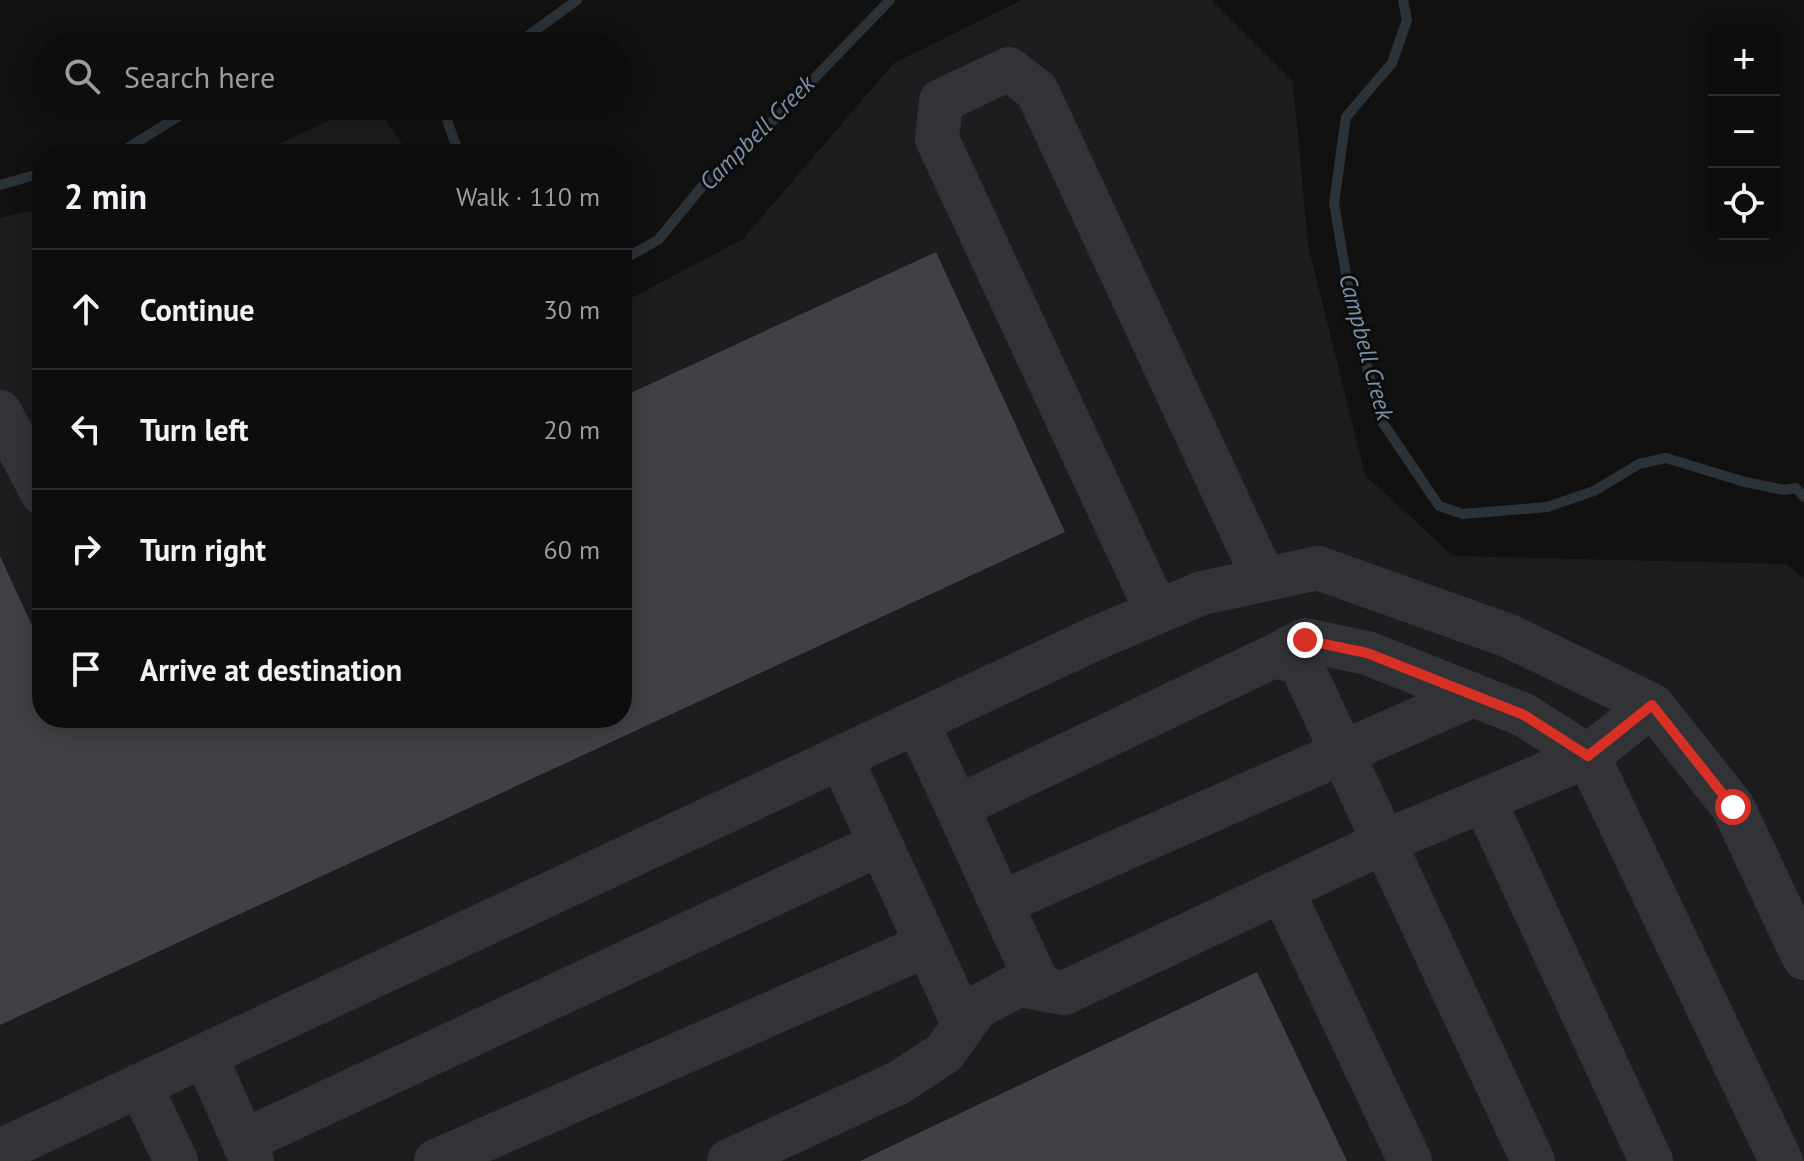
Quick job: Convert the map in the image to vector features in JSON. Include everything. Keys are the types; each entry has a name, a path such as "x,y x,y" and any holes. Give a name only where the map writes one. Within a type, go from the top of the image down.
{"lane":[{"path":"1157,612 937,139 941,101 1009,69 1037,91 1264,579"},
{"path":"0,412 32,474"},
{"path":"0,1151 1157,612 1202,593 1318,568 1509,636 1652,705 1733,807 1804,958"},
{"path":"957,807 1305,640 1367,653 1524,715 1588,756 1781,1161"},
{"path":"1274,656 1300,662 1533,1161"},
{"path":"1001,903 1343,755 1473,695"},
{"path":"729,1161 900,1082 944,1053 977,1007 1019,985 1064,993 1384,842 1588,756 1652,705"},
{"path":"917,722 1040,989"},
{"path":"841,758 964,1025"},
{"path":"1484,800 1651,1161"},
{"path":"205,1055 248,1151 880,844"},
{"path":"1282,890 1410,1161"},
{"path":"436,1161 927,945"},
{"path":"140,1085 176,1161"}],"shaded area":[{"path":"1022,0 1211,0 1293,82 1308,245 1365,475 1453,556 1786,564 1804,579 1804,1161 0,1161 0,218 32,210 32,728 632,728 632,298 743,239 894,63"},
{"path":"330,120 386,120 402,144 278,144"}],"building":[{"path":"936,252 1065,532 0,1025 0,556 32,625 32,728 632,728 632,392"},
{"path":"1257,972 1347,1161 860,1161"}],"waterway":[{"path":"533,32 577,0"},
{"name":"Campbell Creek","path":"632,254 658,240 705,183 776,118 890,0"},
{"name":"Campbell Creek","path":"1403,0 1407,20 1392,63 1346,117 1334,203 1352,310 1381,420 1439,506 1463,514 1547,507 1594,491 1639,464 1666,458 1745,482 1784,490 1796,488 1804,497"},
{"name":"Campbell Creek","path":"134,144 173,120"},
{"name":"Campbell Creek","path":"447,120 455,144"},
{"name":"Campbell Creek","path":"0,185 32,176"}],"route":[{"path":"1305,640 1367,653 1524,715 1588,756 1652,705 1733,807"}]}
